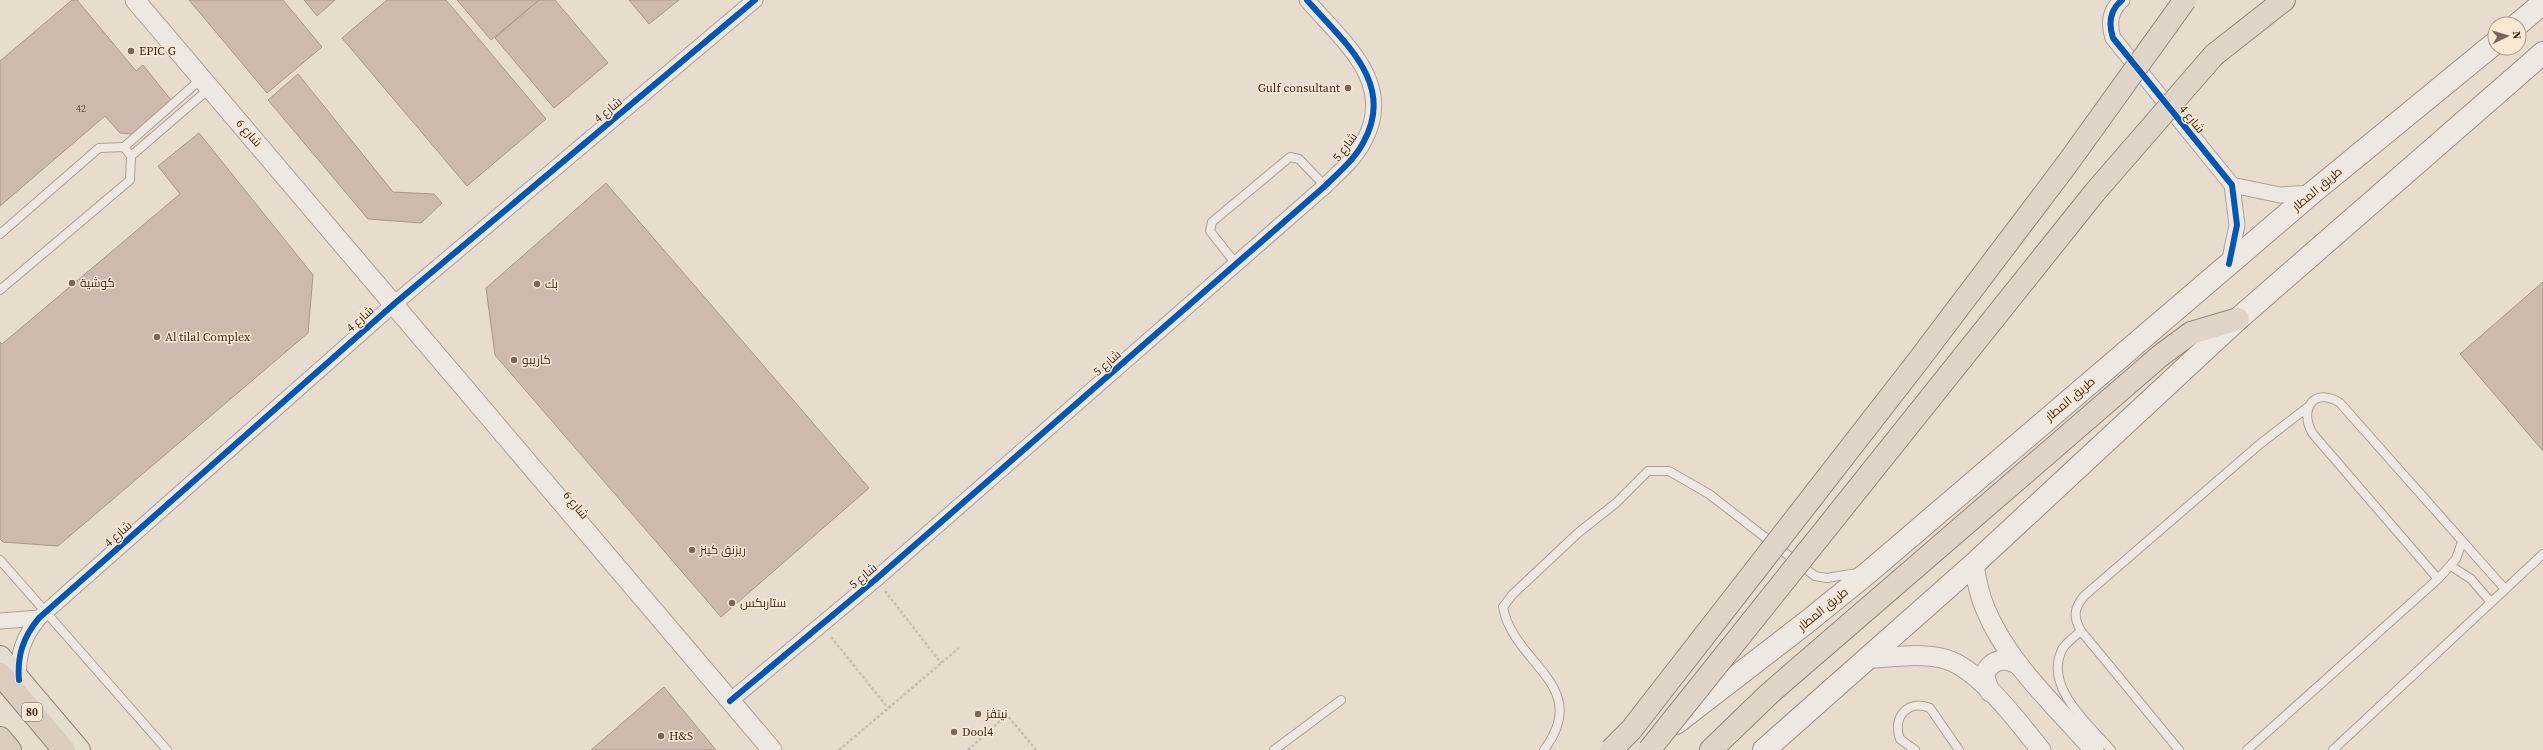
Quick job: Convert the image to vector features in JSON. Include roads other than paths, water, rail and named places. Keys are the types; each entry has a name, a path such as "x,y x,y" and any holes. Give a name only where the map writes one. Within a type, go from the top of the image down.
{"highway":[{"path":"1611,750 1631,730 1918,361 2067,164 2185,0"},
{"path":"1649,750 2095,192 2214,55 2284,0"},
{"path":"1711,750 1770,693 2160,356 2192,333 2238,319"},
{"name":"80","path":"10,677 64,750"},
{"path":"0,738 10,750"}],"main road":[{"path":"2527,16 2543,3"},
{"name":"طريق المطار","path":"1640,750 1807,622 1870,570 2312,193 2487,50"},
{"path":"1764,750 1974,564 2238,319 2543,54"},
{"path":"0,657 10,677 79,750"}],"street":[{"name":"شارع 6","path":"135,0 363,267 398,300 694,651 733,698 772,750"},
{"name":"شارع 4","path":"10,677 18,667 23,641 42,615 398,300 755,0"},
{"name":"شارع 5","path":"733,698 876,579 1325,186 1363,144 1371,126 1373,91 1363,65 1307,0"},
{"name":"شارع 4","path":"2122,0 2112,14 2110,29 2113,38 2232,185"},
{"path":"2229,264 2237,224 2232,185 2274,194 2312,193"},
{"path":"1974,564 1984,607 1998,635 2020,666 2091,740"},
{"path":"0,621 42,615"},
{"path":"1865,659 1903,656 1943,658 1973,673 2041,750"},
{"path":"1990,693 1984,675 1992,664 2005,660 2020,666"},
{"name":"شارع 6","path":"733,698 782,750"}],"lane":[{"path":"0,234 99,148 124,147 206,83"},
{"path":"0,290 130,180 132,156 206,83"},
{"path":"124,147 132,156"},
{"path":"1236,264 1212,235 1209,228 1212,222 1290,157 1299,159 1325,186"},
{"path":"2180,750 2081,631 2076,621 2075,611 2084,596 2260,444 2308,407 2314,400 2323,397 2332,398 2340,402 2504,588"},
{"path":"2308,407 2306,416 2313,434 2438,579"},
{"path":"1544,750 1555,735 1561,712 1555,688 1512,634 1506,621 1503,606 1512,595 1578,534 1616,503 1648,471 1669,471 1710,494 1815,576 1827,578 1870,570"},
{"path":"2248,750 2438,579 2451,566 2462,542"},
{"path":"2333,750 2490,601 2543,554"},
{"path":"0,560 42,615 167,750"},
{"path":"2451,566 2471,579 2490,601"},
{"path":"2081,631 2064,646 2059,659 2058,672 2063,691 2091,740 2111,750"},
{"path":"1274,750 1341,700"},
{"path":"1915,750 1900,739 1897,724 1903,712 1916,705 1930,708 1959,750"}],"place":[{"name":"EPIC G","path":"131,51"},
{"name":"Gulf consultant","path":"1348,88"},
{"name":"كوشية","path":"72,283"},
{"name":"بك","path":"537,284"},
{"name":"Al tilal Complex","path":"157,337"},
{"name":"كاريبو","path":"514,360"},
{"name":"ريزنق كينز","path":"692,550"},
{"name":"ستاربكس","path":"732,603"},
{"name":"نيتڤز","path":"978,714"},
{"name":"Dool4","path":"954,732"},
{"name":"H&S","path":"661,736"}]}
